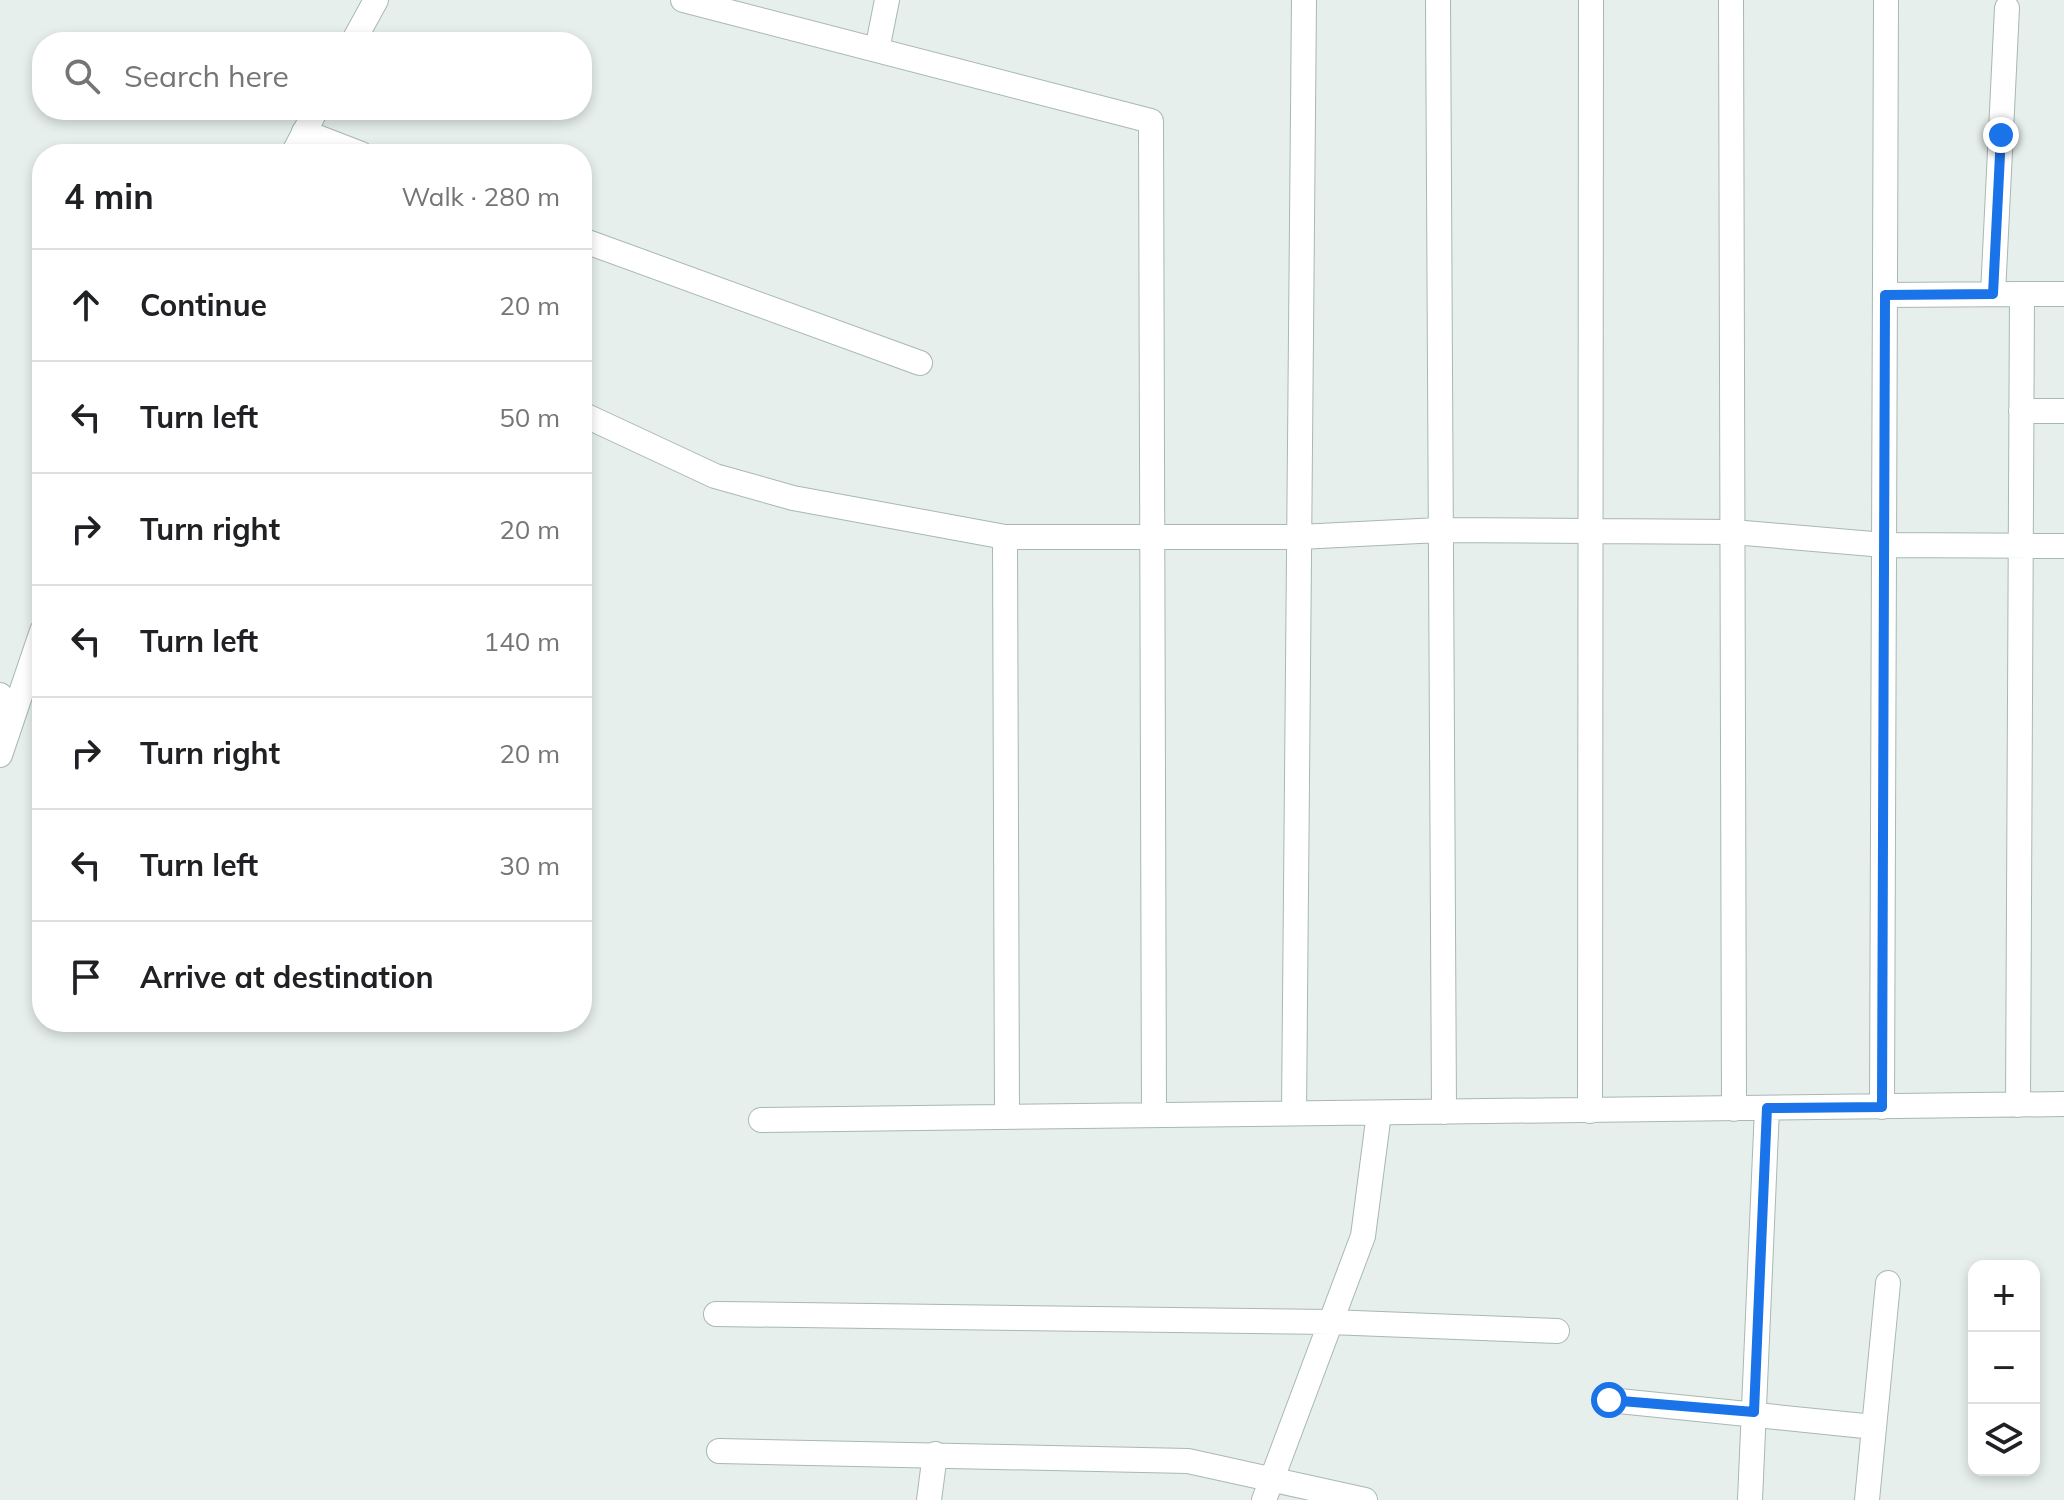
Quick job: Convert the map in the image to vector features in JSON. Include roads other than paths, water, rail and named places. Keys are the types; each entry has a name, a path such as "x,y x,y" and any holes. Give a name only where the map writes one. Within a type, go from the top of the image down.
{"street":[{"path":"358,32 376,0"},
{"path":"683,0 1151,121 1154,1115"},
{"path":"877,50 887,0"},
{"path":"1294,1113 1304,0"},
{"path":"1438,0 1444,1112"},
{"path":"1590,1111 1591,0"},
{"path":"1731,0 1734,1109"},
{"path":"1882,1107 1886,0"},
{"path":"1993,294 2007,8"},
{"path":"299,143 311,120"},
{"path":"592,244 920,363"},
{"path":"2018,1105 2022,294"},
{"path":"1885,295 2064,294"},
{"path":"2021,411 2064,411"},
{"path":"592,419 728,480 793,498 1005,537 1299,537 1439,530 1733,532 1884,545 2064,546"},
{"path":"1005,537 1007,1117"},
{"path":"2,750 32,661"},
{"path":"0,695 2,750"},
{"path":"761,1120 2064,1104"},
{"path":"1750,1500 1767,1108"},
{"path":"1268,1490 1363,1236 1379,1113"},
{"path":"1867,1500 1888,1283"},
{"path":"716,1314 1330,1322 1557,1331"},
{"path":"1609,1400 1754,1412 1874,1427"},
{"path":"719,1451 1188,1461 1268,1490 1365,1500"},
{"path":"929,1500 935,1454"}]}
